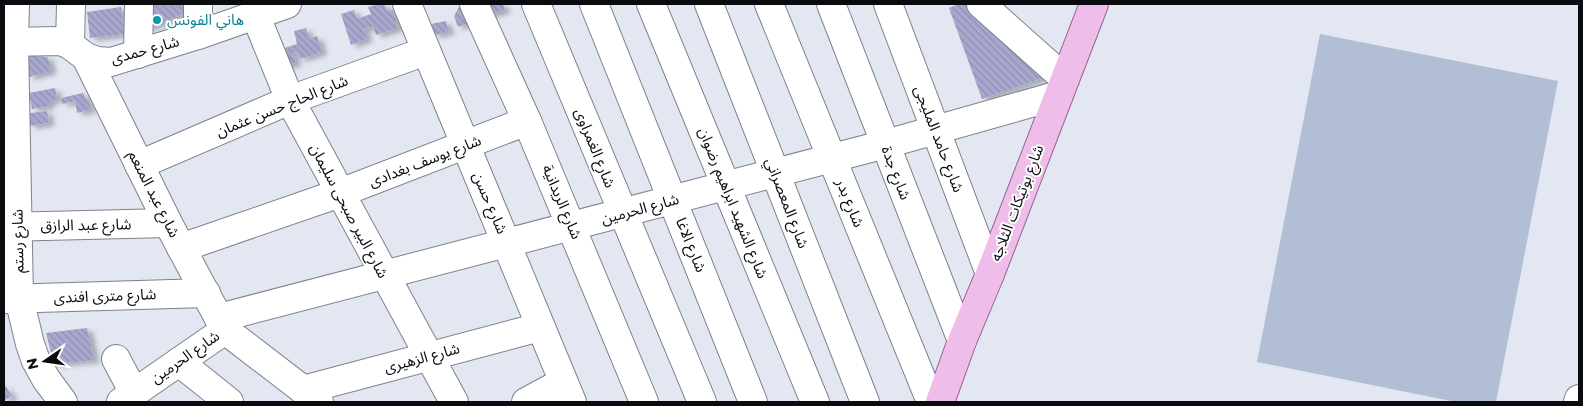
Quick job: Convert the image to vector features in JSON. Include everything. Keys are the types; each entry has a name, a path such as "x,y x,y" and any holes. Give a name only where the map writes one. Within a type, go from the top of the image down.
{"main road":[{"name":"شارع بوتيكات الثلاجه","path":"940,402 1094,4"}],"street":[{"name":"شارع رستم","path":"15,4 9,42 11,299 36,361 63,402"},
{"path":"71,4 78,51"},
{"path":"138,54 139,4"},
{"path":"198,4 198,36"},
{"name":"شارع حمدى","path":"9,42 61,41 97,61 111,62 198,36 255,9 287,4"},
{"name":"شارع حسن","path":"407,4 567,392"},
{"name":"شارع الريدانية","path":"474,4 572,226 644,402"},
{"name":"شارع الغمراوى","path":"536,4 702,402"},
{"name":"شارع الاغا","path":"594,4 753,402"},
{"name":"شارع الشهيد ابراهيم رضوان","path":"651,4 815,402"},
{"name":"شارع المعصراني","path":"709,4 865,402"},
{"name":"شارع بدر","path":"769,4 931,402"},
{"name":"شارع جدة","path":"831,4 962,341"},
{"name":"شارع حامد المليجى","path":"888,4 990,274"},
{"path":"981,4 1062,87"},
{"name":"شارع البير صبحى سليمان","path":"255,9 290,100 454,402"},
{"name":"شارع عبد المنعم","path":"78,51 222,324"},
{"name":"شارع الحاج حسن عثمان","path":"139,165 290,100 426,51"},
{"name":"شارع الحرمين","path":"128,398 179,362 222,324 385,276 507,243 936,131 1062,87"},
{"name":"شارع يوسف بغدادى","path":"181,248 340,193 527,122"},
{"name":"شارع عبد الرازق","path":"11,227 168,223"},
{"name":"شارع مترى افندى","path":"11,299 206,293"},
{"path":"222,324 311,396"},
{"name":"شارع الزهيرى","path":"311,396 429,357 540,326"},
{"path":"116,359 128,398"},
{"path":"179,362 229,402"},
{"path":"526,402 567,392"}],"shaded area":[{"path":"1320,34 1558,81 1496,402 1456,402 1257,362"}],"building":[{"name":"هاني الفونس","path":"146,4 190,4 190,11 146,29"},
{"path":"384,4 387,11 393,10 398,28 376,35 373,26 364,29 367,39 351,45 341,14 354,10 357,19 371,14 368,7"},
{"path":"482,4 503,4 505,10 486,16"},
{"path":"959,4 969,4 1046,77 982,99 949,8"},
{"path":"463,5 474,21 458,27 454,16 459,7"},
{"path":"121,7 125,34 90,38 87,12"},
{"path":"446,21 449,32 434,35 431,24"},
{"path":"306,28 309,39 317,36 322,52 300,59 298,52 293,53 296,63 280,68 282,49 297,44 294,31"},
{"path":"24,55 48,57 51,71 29,77"},
{"path":"55,88 57,100 49,101 49,106 32,109 29,93"},
{"path":"83,93 92,109 77,113 75,101 62,104 61,98"},
{"path":"47,111 49,123 31,126 24,114"},
{"path":"87,328 94,360 54,364 46,333"},
{"path":"4,384 12,396 4,401"}],"place":[{"name":"هاني الفونس","path":"157,20"}]}
